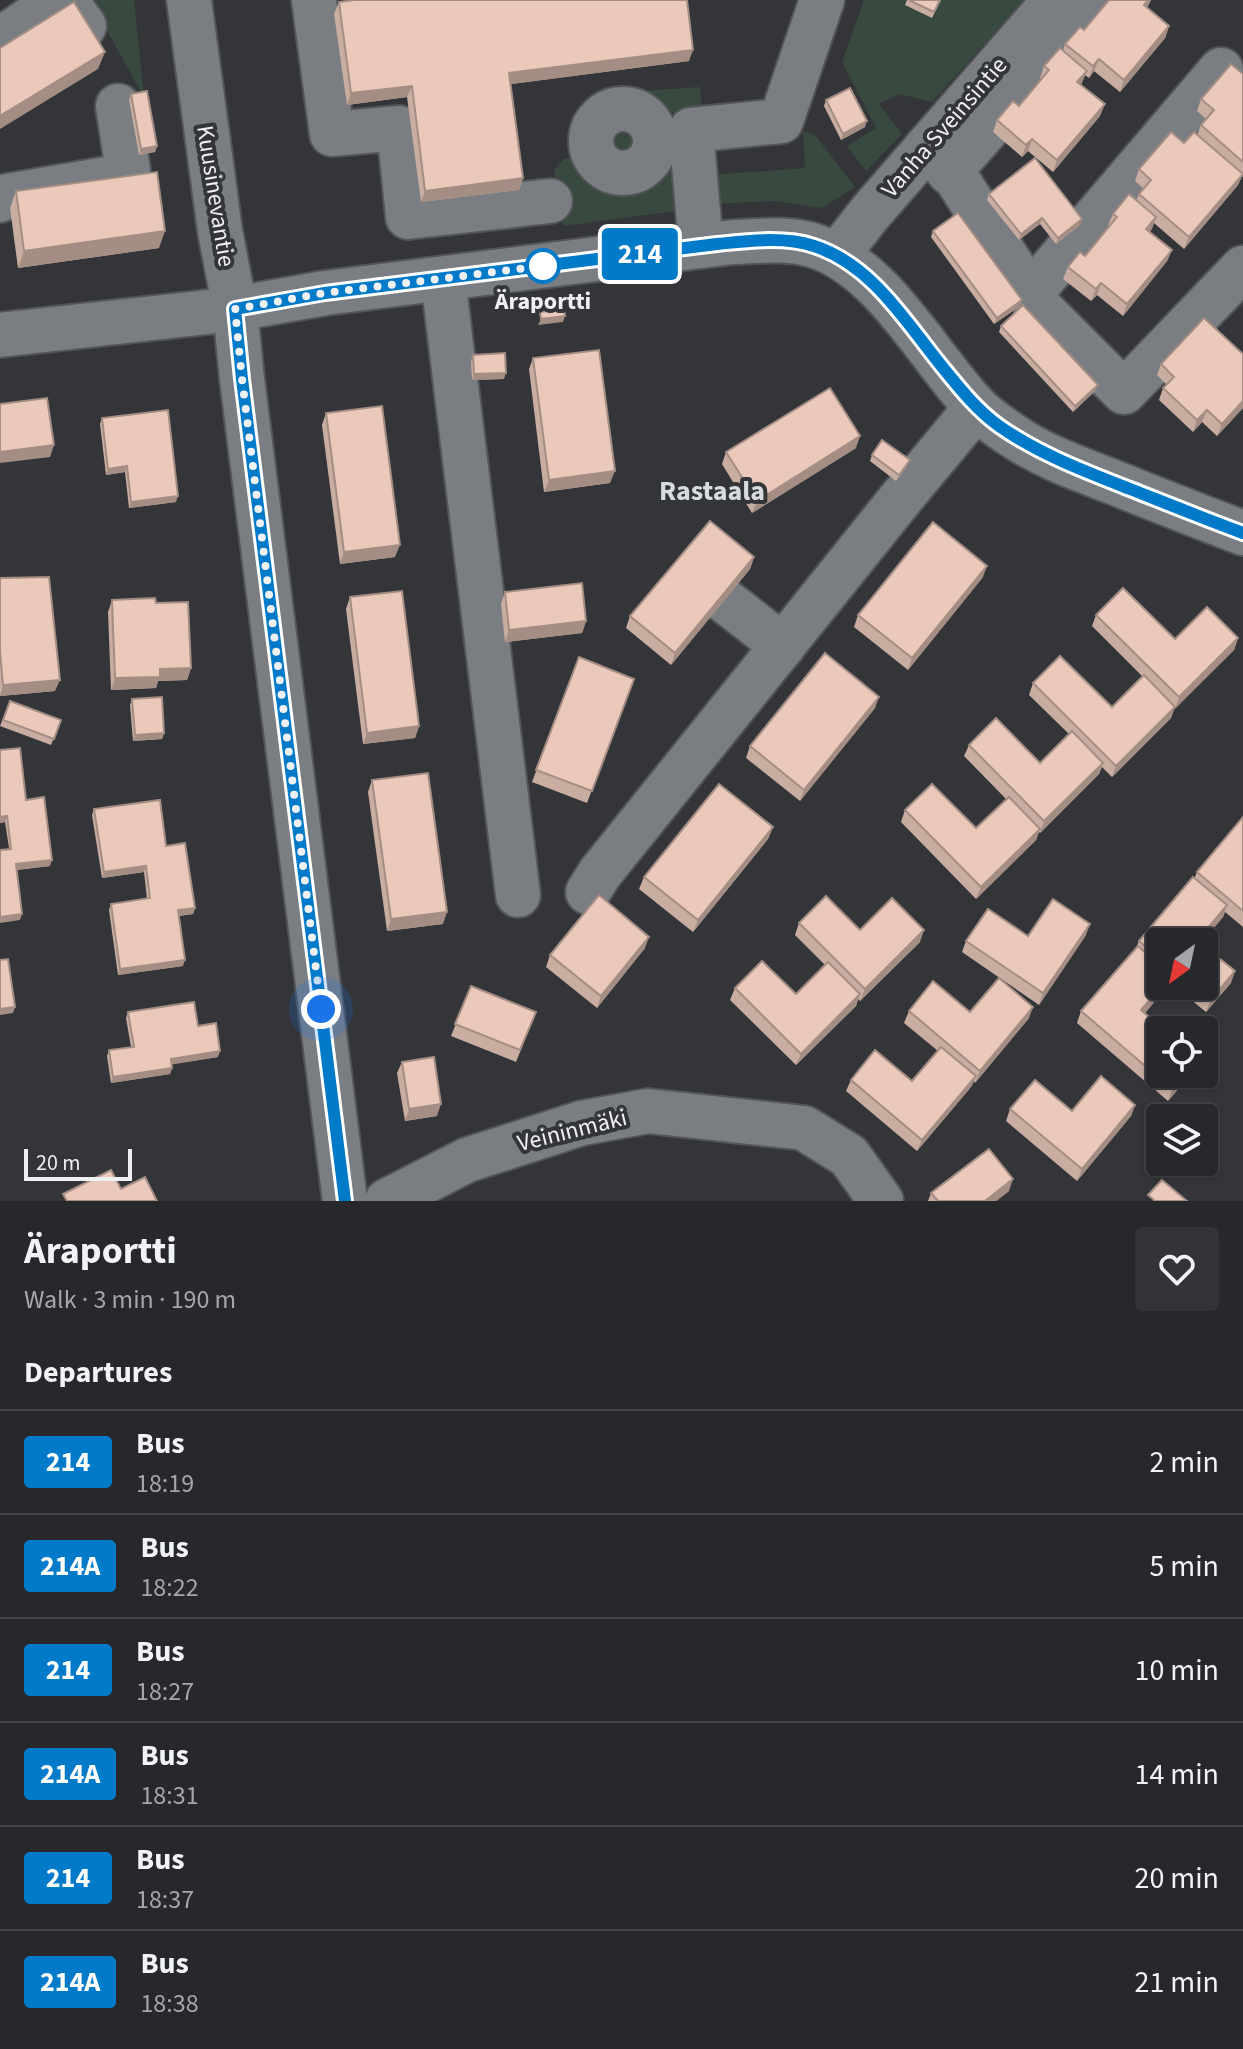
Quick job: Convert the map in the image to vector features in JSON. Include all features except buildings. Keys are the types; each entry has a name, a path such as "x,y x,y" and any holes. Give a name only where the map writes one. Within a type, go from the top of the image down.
{"street":[{"name":"Kuusinevantie","path":"189,0 220,231 235,309 345,1201"},
{"path":"314,0 332,134 399,128 408,217 550,201"},
{"path":"701,246 673,132 781,121 822,0"},
{"name":"Vanha Sveinsintie","path":"837,255 870,213 938,160 1055,0"},
{"path":"1101,0 938,160 957,179 1036,304 1124,392 1243,268"},
{"path":"0,40 56,1 73,11 84,26"},
{"path":"1030,294 1221,70"},
{"path":"0,200 118,177 128,170 118,106"},
{"path":"0,335 235,309 325,293 701,246 759,241 811,245 837,255 856,268 895,307 976,408 1009,432 1044,453 1243,533"},
{"path":"443,279 518,895"},
{"path":"588,892 600,873 976,408"},
{"path":"724,600 783,646"},
{"name":"Veininmäki","path":"391,1200 467,1160 582,1123 648,1111 804,1128 849,1156 881,1201"}],"green space":[{"path":"81,0 134,0 144,97 106,29"},
{"path":"864,0 1024,0 932,102 899,94 879,104 902,134 866,171 847,146 876,128 842,62"},
{"path":"700,87 702,112 668,113 641,91"},
{"path":"621,122 635,128 641,142 635,156 621,162 607,156 601,142 607,128"},
{"path":"803,131 815,135 855,187 822,208 775,201 711,204 709,175 805,168"},
{"path":"577,158 605,180 623,185 644,175 657,159 664,159 673,165 676,211 563,226 554,170 564,159"}],"bus line":[{"name":"214","path":"345,1201 235,309 325,293 717,244 782,241 811,245 837,255 856,268 895,307 976,408 1021,441 1099,477 1243,533"}],"place":[{"name":"Äraportti","path":"543,266"}],"district":[{"name":"Rastaala","path":"712,490"}],"route":[{"path":"321,1009 235,309 325,293 543,266"}]}
